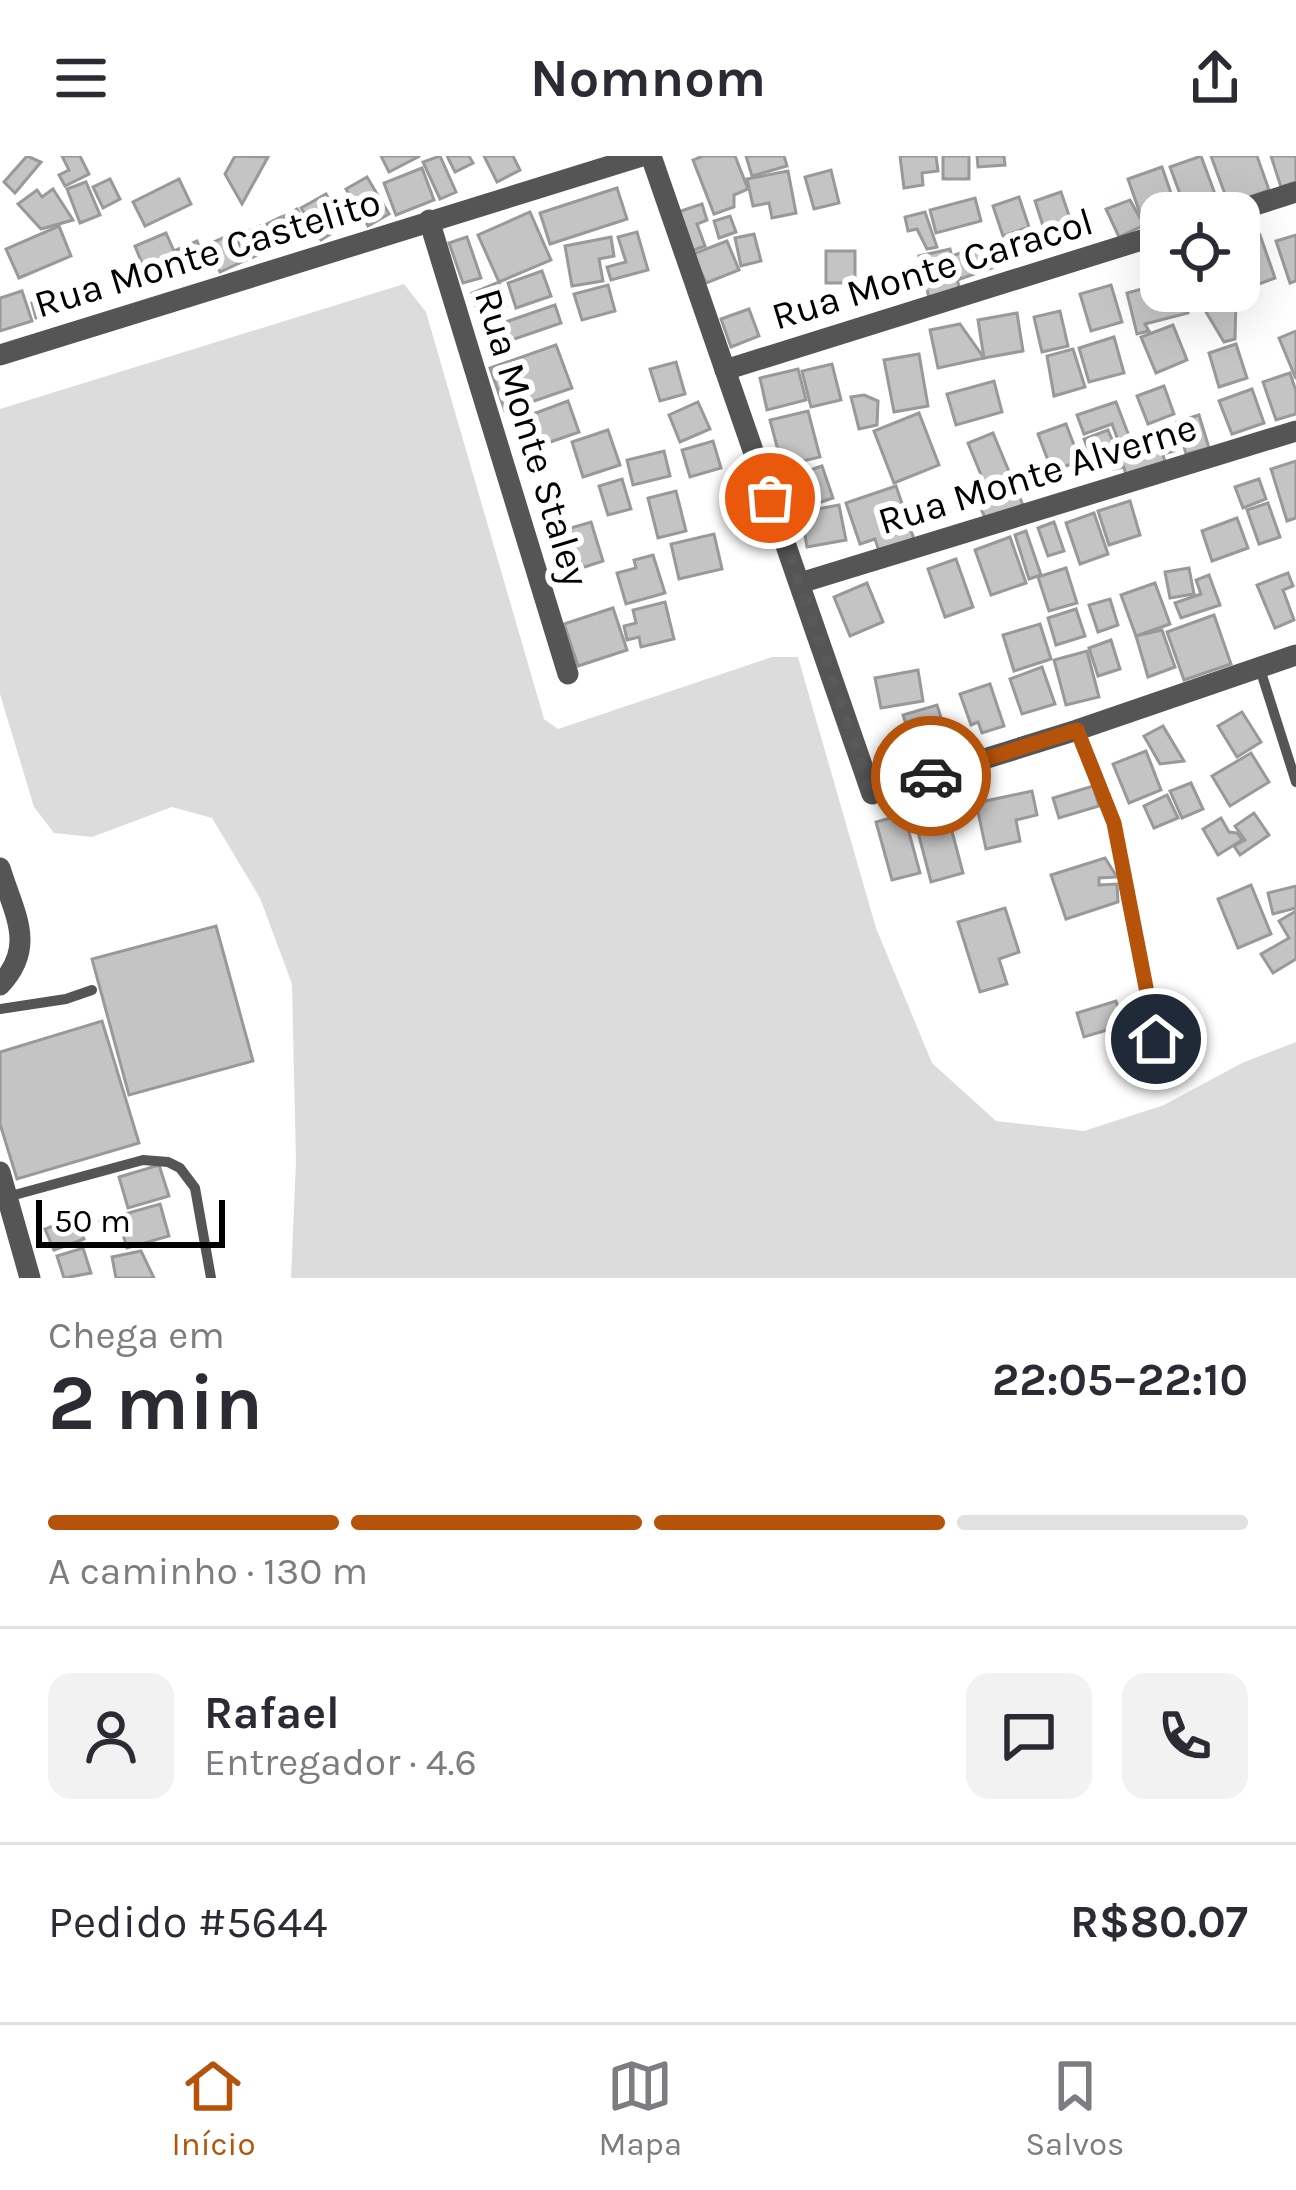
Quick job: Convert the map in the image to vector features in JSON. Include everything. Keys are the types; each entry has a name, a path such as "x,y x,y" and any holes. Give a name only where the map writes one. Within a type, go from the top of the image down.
{"street":[{"name":"Rua Monte Castelito","path":"0,355 647,156"},
{"path":"647,156 872,794 1296,655"},
{"path":"1260,204 1296,193"},
{"name":"Rua Monte Staley","path":"429,220 568,674"},
{"name":"Rua Monte Caracol","path":"725,370 1140,241"},
{"name":"Rua Monte Alverne","path":"800,584 1296,431"},
{"path":"0,868 23,943 20,961 0,985"},
{"path":"0,1172 30,1278"}],"lane":[{"path":"1258,666 1296,782"},
{"path":"1077,730 1114,823 1156,1039"},
{"path":"0,1009 92,990"},
{"path":"7,1197 142,1160 168,1162 189,1177 195,1188 211,1278"}],"shaded area":[{"path":"404,284 426,312 544,719 558,729 772,657 798,657 876,928 932,1063 996,1121 1084,1131 1164,1105 1242,1063 1296,1042 1296,1278 291,1278 296,1162 292,984 260,898 212,818 172,807 92,837 54,833 34,807 0,694 0,409"}],"building":[{"path":"27,156 41,162 15,193 4,182"},
{"path":"62,156 80,156 89,174 65,186 59,175 69,170"},
{"path":"235,156 268,157 242,204 225,174"},
{"path":"381,156 420,156 389,172"},
{"path":"440,156 456,192 440,199 423,162"},
{"path":"447,156 469,156 473,163 455,172"},
{"path":"484,156 513,156 520,170 497,182"},
{"path":"735,156 748,189 734,195 734,207 714,214 693,160"},
{"path":"746,156 784,156 787,166 752,176"},
{"path":"900,156 936,156 938,171 922,173 923,185 904,188"},
{"path":"943,156 969,156 969,179 943,179"},
{"path":"977,156 1004,156 1005,165 978,167"},
{"path":"1201,156 1214,192 1179,192 1170,167"},
{"path":"1211,156 1257,156 1269,190 1224,192"},
{"path":"1271,156 1296,156 1296,182 1281,187"},
{"path":"1162,167 1171,192 1140,192 1140,213 1128,179"},
{"path":"422,168 434,200 396,215 384,183"},
{"path":"831,170 839,203 814,209 805,177"},
{"path":"788,171 796,213 772,218 769,203 753,206 747,179"},
{"path":"367,177 389,214 368,226 346,189"},
{"path":"110,179 120,199 103,208 93,187"},
{"path":"179,179 191,204 145,226 133,202"},
{"path":"86,182 100,215 80,223 67,189"},
{"path":"617,188 627,219 550,244 540,213"},
{"path":"53,189 73,220 41,229 18,204 37,190 42,197"},
{"path":"1061,192 1076,236 1015,256 1010,240 1044,229 1035,201"},
{"path":"326,194 345,225 321,240 301,208"},
{"path":"1019,197 1029,227 1003,236 993,206"},
{"path":"975,198 981,221 936,233 930,210"},
{"path":"1130,200 1140,227 1119,237 1106,209"},
{"path":"702,204 707,220 697,224 705,246 691,251 678,212"},
{"path":"297,209 308,229 295,236 284,216"},
{"path":"530,212 551,260 499,282 478,235"},
{"path":"925,212 937,247 927,249 917,229 908,231 905,217"},
{"path":"730,216 736,232 719,238 714,221"},
{"path":"281,217 291,235 277,243 267,224"},
{"path":"59,226 71,256 19,278 6,249"},
{"path":"260,226 270,250 253,257 243,233"},
{"path":"637,232 648,270 611,280 607,267 626,262 618,237"},
{"path":"166,233 174,251 197,241 207,266 178,278 176,271 149,281 135,246"},
{"path":"234,233 246,260 220,272 207,245"},
{"path":"754,234 761,261 741,266 735,238"},
{"path":"1260,235 1275,278 1260,284"},
{"path":"1296,235 1296,281 1290,283 1276,241"},
{"path":"467,237 481,278 463,283 449,243"},
{"path":"611,237 614,256 599,259 603,281 572,286 565,246"},
{"path":"727,241 739,270 706,283 693,254"},
{"path":"992,242 1000,265 960,279 952,256"},
{"path":"950,249 960,291 929,298 919,256"},
{"path":"826,251 855,251 855,283 826,283"},
{"path":"542,271 551,296 516,308 508,283"},
{"path":"499,282 506,306 479,316 472,293"},
{"path":"608,285 615,311 582,320 574,294"},
{"path":"1111,285 1122,322 1091,331 1080,294"},
{"path":"1140,289 1140,312 1188,313 1145,324 1149,331 1137,334 1127,293"},
{"path":"22,291 32,321 0,331 0,298"},
{"path":"71,292 76,307 36,318 32,303"},
{"path":"555,305 561,323 494,346 488,328"},
{"path":"749,309 759,336 731,347 721,319"},
{"path":"1060,311 1068,346 1042,352 1034,317"},
{"path":"1206,312 1236,312 1235,339 1224,342"},
{"path":"1017,313 1023,351 984,358 978,320"},
{"path":"960,324 984,358 938,368 930,330"},
{"path":"1173,325 1187,360 1156,373 1141,337"},
{"path":"1296,331 1296,379 1279,338"},
{"path":"1114,337 1124,373 1089,382 1079,348"},
{"path":"1236,344 1247,378 1219,387 1209,353"},
{"path":"556,345 572,388 505,411 490,368"},
{"path":"1073,349 1085,387 1054,396 1047,356"},
{"path":"919,354 928,406 894,412 884,360"},
{"path":"676,362 685,394 660,401 650,369"},
{"path":"832,364 841,400 811,407 802,371"},
{"path":"798,369 806,400 767,410 760,378"},
{"path":"1290,373 1296,414 1276,420 1263,382"},
{"path":"994,381 1002,412 956,425 947,394"},
{"path":"1164,386 1174,414 1148,424 1137,396"},
{"path":"1252,389 1264,423 1232,434 1219,401"},
{"path":"864,395 878,401 877,425 859,429 851,397"},
{"path":"568,401 579,432 536,447 525,417"},
{"path":"698,402 710,429 680,442 669,415"},
{"path":"1116,402 1129,436 1118,440 1112,424 1084,434 1077,415"},
{"path":"808,411 820,457 782,466 770,420"},
{"path":"919,413 939,465 894,483 874,431"},
{"path":"1199,415 1209,448 1186,454 1177,422"},
{"path":"1066,424 1080,461 1052,471 1038,434"},
{"path":"608,430 620,465 583,477 572,442"},
{"path":"1108,430 1115,447 1091,457 1084,439"},
{"path":"1169,431 1174,451 1163,454 1166,467 1126,476 1124,467 1114,469 1110,454 1127,441"},
{"path":"993,433 1025,510 988,525 974,492 986,487 968,443"},
{"path":"713,441 721,468 690,477 682,450"},
{"path":"664,451 670,476 633,485 627,460"},
{"path":"1296,461 1296,518 1287,521 1271,469"},
{"path":"822,466 833,498 798,510 787,478"},
{"path":"622,479 631,509 608,515 599,486"},
{"path":"1259,479 1266,499 1243,508 1235,487"},
{"path":"896,486 915,542 880,554 875,539 860,544 846,503"},
{"path":"676,491 686,531 658,538 648,498"},
{"path":"1130,501 1140,535 1109,545 1098,511"},
{"path":"1268,503 1280,537 1259,544 1247,510"},
{"path":"839,505 846,540 807,547 801,512"},
{"path":"1094,513 1108,554 1080,564 1066,523"},
{"path":"1237,518 1248,548 1212,561 1202,531"},
{"path":"591,522 603,561 566,573 554,533"},
{"path":"1054,522 1064,551 1048,556 1038,528"},
{"path":"1026,531 1041,575 1029,579 1015,535"},
{"path":"714,534 722,569 679,579 671,544"},
{"path":"1010,537 1026,583 991,595 975,550"},
{"path":"653,555 665,593 626,604 617,573 636,568 634,560"},
{"path":"956,559 973,607 945,617 928,569"},
{"path":"1066,568 1077,603 1049,611 1038,577"},
{"path":"1189,568 1194,594 1170,598 1165,572"},
{"path":"1288,573 1293,586 1283,590 1294,620 1275,628 1257,585"},
{"path":"1209,575 1220,605 1181,618 1175,603 1201,594 1196,580"},
{"path":"867,583 883,622 850,636 834,597"},
{"path":"1155,583 1170,624 1136,636 1121,595"},
{"path":"1110,599 1118,625 1098,632 1089,605"},
{"path":"665,602 674,639 641,647 639,637 627,640 624,626 636,623 633,610"},
{"path":"613,608 627,650 578,666 564,624"},
{"path":"1076,609 1085,636 1056,645 1048,618"},
{"path":"1214,615 1231,664 1184,680 1167,632"},
{"path":"1040,624 1051,659 1014,671 1003,635"},
{"path":"1162,630 1175,667 1148,677 1136,636"},
{"path":"1111,640 1120,669 1098,676 1089,648"},
{"path":"1087,651 1099,697 1066,705 1054,660"},
{"path":"1042,667 1055,704 1022,714 1010,679"},
{"path":"918,670 923,701 881,708 875,678"},
{"path":"990,684 1004,726 982,733 978,722 971,725 960,694"},
{"path":"937,705 945,730 912,741 903,715"},
{"path":"1242,712 1261,742 1237,757 1218,726"},
{"path":"1163,726 1184,761 1160,764 1144,736"},
{"path":"1146,751 1161,790 1129,803 1113,764"},
{"path":"1251,753 1269,782 1230,806 1212,776"},
{"path":"1191,783 1203,809 1182,818 1170,791"},
{"path":"1093,786 1099,806 1059,818 1053,798"},
{"path":"1032,791 1037,815 1016,820 1020,841 986,849 976,803"},
{"path":"1167,795 1178,818 1154,828 1144,806"},
{"path":"944,801 963,873 931,882 912,809"},
{"path":"1254,813 1269,835 1240,855 1234,846 1245,840 1235,826"},
{"path":"904,814 920,873 892,880 876,822"},
{"path":"1221,818 1229,832 1242,840 1218,855 1203,829"},
{"path":"1105,858 1117,877 1099,878 1099,885 1117,884 1118,902 1066,919 1051,875"},
{"path":"1251,885 1271,934 1238,948 1218,899"},
{"path":"1296,886 1296,908 1273,914 1268,893"},
{"path":"1005,908 1019,952 999,959 1007,984 980,992 958,922"},
{"path":"1296,911 1296,959 1273,973 1261,954 1289,938 1279,921"},
{"path":"216,926 253,1061 129,1095 92,959"},
{"path":"1116,1001 1124,1025 1084,1037 1077,1013"},
{"path":"102,1021 139,1143 17,1179 0,1124 0,1052"},
{"path":"159,1165 169,1196 128,1208 119,1177"},
{"path":"160,1204 169,1236 127,1248 121,1228 104,1233 100,1221"},
{"path":"76,1217 84,1239 54,1250 45,1229"},
{"path":"83,1248 91,1273 64,1278 57,1256"},
{"path":"141,1251 154,1278 116,1278 112,1257"}],"way so far":[{"path":"770,498 872,794 931,776"}],"route":[{"path":"931,776 1077,730 1114,823 1156,1039"}]}
